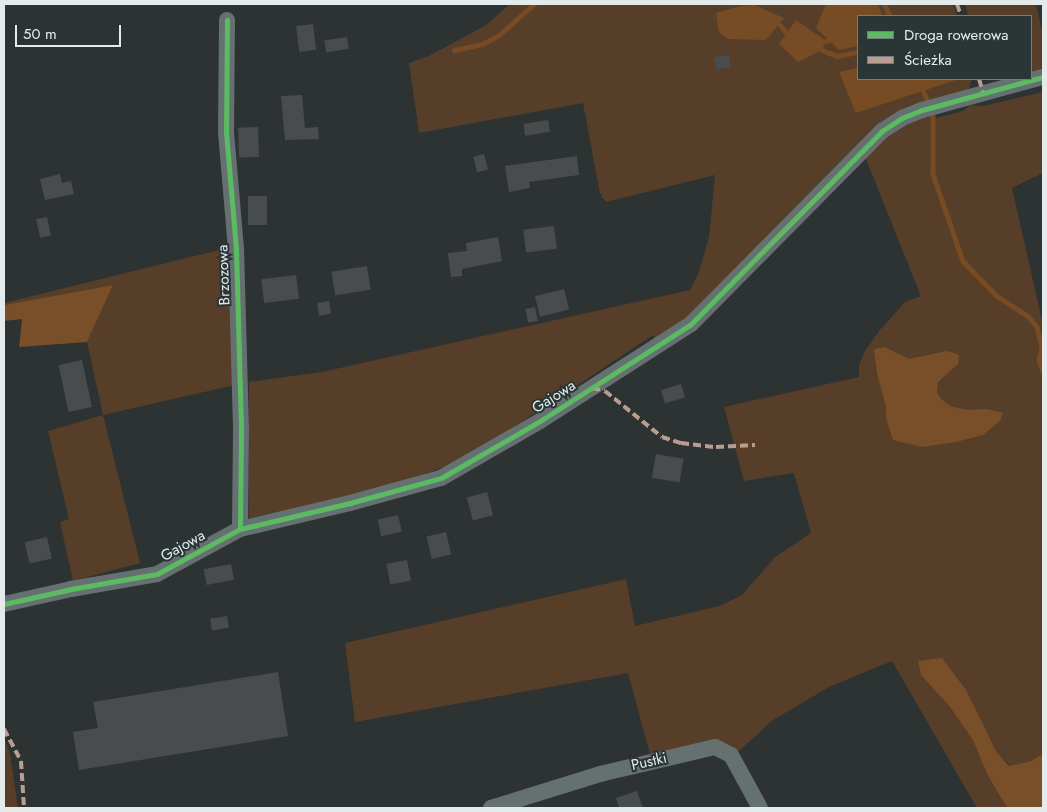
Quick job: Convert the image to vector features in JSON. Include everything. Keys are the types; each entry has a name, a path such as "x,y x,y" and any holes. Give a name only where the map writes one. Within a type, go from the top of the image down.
{"street":[{"name":"Brzozowa","path":"227,20 226,132 236,249 241,429 240,528"},
{"name":"Gajowa","path":"4,604 71,588 157,574 240,528 350,504 441,478 540,421 691,324 882,132 902,118 922,110 1043,77"},
{"name":"Pustki","path":"491,808 512,806 600,774 714,747 731,755 760,808"}],"shaded area":[{"path":"510,4 953,4 957,15 857,15 857,80 972,80 969,89 920,106 685,320 657,341 653,335 466,459 378,491 249,518 249,382 322,372 690,290 699,272 709,237 715,175 606,202 601,196 603,194 600,194 583,103 419,133 409,63 429,56 486,25"},
{"path":"826,4 877,4 882,15 857,15 857,46 839,50 816,28"},
{"path":"965,4 1036,4 1043,36 1043,72 1032,75 1032,15 968,15"},
{"path":"754,5 784,18 766,40 728,39 719,33 716,13 741,6"},
{"path":"796,20 826,41 822,50 798,62 779,44"},
{"path":"857,68 857,80 956,80 856,113 839,72"},
{"path":"1043,92 1043,173 1012,188 1043,325 1043,754 1031,761 1010,766 996,751 984,728 921,675 950,707 974,740 988,776 1007,808 977,808 892,661 831,686 773,720 739,751 705,745 651,758 628,673 355,722 345,643 626,579 635,626 719,606 742,595 775,557 811,533 794,473 744,481 724,407 859,377 859,365 865,351 879,331 905,302 921,296 864,154 888,131 933,114 936,118 963,111 971,105 983,106"},
{"path":"227,248 235,385 103,415 87,342 113,285 4,305 4,303"},
{"path":"113,285 87,342 19,347 22,319 4,321 4,305"},
{"path":"885,347 909,359 947,351 959,355 958,364 938,382 937,392 940,398 950,406 967,410 987,409 1003,413 1000,421 983,435 956,442 922,447 893,440 886,418 886,407 877,373 874,349"},
{"path":"103,415 140,563 73,581 60,522 69,519 48,431"},
{"path":"942,658 966,690 996,751 1009,766 1031,761 1043,754 1043,808 1007,808 988,776 973,740 950,707 921,675 918,661"},
{"path":"4,738 10,754 18,808 4,808"}],"building":[{"path":"313,24 316,50 299,52 296,26"},
{"path":"347,37 349,49 326,52 324,41"},
{"path":"729,55 731,67 716,69 714,57"},
{"path":"302,95 305,128 318,127 319,139 285,140 281,96"},
{"path":"548,120 550,132 525,136 523,124"},
{"path":"258,127 259,157 239,158 238,128"},
{"path":"484,154 488,170 477,172 473,157"},
{"path":"577,156 579,175 529,182 530,188 509,192 505,166"},
{"path":"60,174 62,183 71,181 74,194 45,200 40,179"},
{"path":"248,196 267,196 267,225 248,225"},
{"path":"47,217 51,236 40,238 36,219"},
{"path":"554,226 557,249 526,253 523,230"},
{"path":"498,237 502,261 462,269 462,276 451,277 448,253 467,251 466,243"},
{"path":"367,266 371,290 335,295 331,272"},
{"path":"296,275 299,299 264,303 261,279"},
{"path":"564,289 569,309 540,317 535,296"},
{"path":"329,301 331,314 319,316 317,303"},
{"path":"535,307 538,321 528,323 525,309"},
{"path":"82,360 92,407 69,412 59,365"},
{"path":"681,384 685,397 665,404 661,390"},
{"path":"656,454 684,459 679,482 652,478"},
{"path":"487,492 493,515 473,521 467,497"},
{"path":"398,515 402,532 381,536 378,520"},
{"path":"446,532 451,554 432,559 427,536"},
{"path":"47,537 52,558 30,564 25,542"},
{"path":"407,560 411,581 390,585 386,564"},
{"path":"231,564 234,580 207,585 204,569"},
{"path":"227,616 229,628 212,631 210,619"},
{"path":"278,672 288,736 79,770 73,732 98,728 93,702"},
{"path":"637,791 643,808 619,808 616,798"}],"waterway":[{"path":"454,50 482,44 498,36 534,4"},
{"path":"884,4 890,15"},
{"path":"780,25 786,32"},
{"path":"826,41 830,40"},
{"path":"822,50 837,56 857,52"},
{"path":"918,80 927,99"},
{"path":"933,114 933,174 963,261 997,296 1029,317 1037,327 1042,349 1039,360 1043,371"}],"marked path":[{"path":"957,4 961,15"},
{"path":"979,80 983,92"},
{"path":"592,388 605,391 662,437 681,443 716,447 755,445"},
{"path":"4,729 21,761 24,808"}],"cycle path":[{"path":"227,20 226,132 236,249 241,429 240,529"},
{"path":"4,604 71,589 157,574 240,529 350,503 441,478 540,421 691,324 882,131 902,118 922,110 1043,77"}]}
